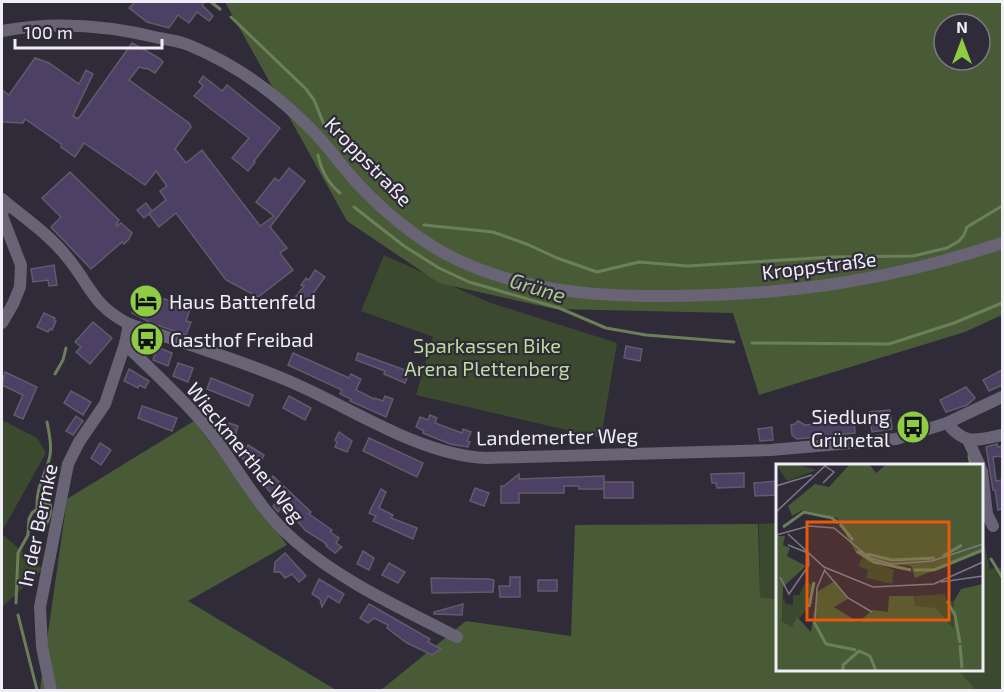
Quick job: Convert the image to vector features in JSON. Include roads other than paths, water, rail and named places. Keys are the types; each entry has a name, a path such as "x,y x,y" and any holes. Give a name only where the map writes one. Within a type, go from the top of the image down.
{"street":[{"name":"Kroppstraße","path":"2,31 52,25 90,25 128,30 189,45 259,84 286,106 310,128 362,188 411,232 445,253 482,270 523,283 569,292 613,296 720,296 771,292 829,286 885,276 935,265 1002,243"},
{"path":"2,322 20,287 21,265 2,216 3,200"},
{"name":"Landemerter Weg","path":"3,200 52,240 108,312 129,324 284,379 369,420 446,453 465,457 771,450 896,439 947,423 1002,397"},
{"path":"125,344 129,324"},
{"name":"Wieckmerther Weg","path":"125,344 207,428 262,504 292,538 321,562 366,590 457,638"},
{"name":"In der Bermke","path":"51,690 42,647 40,607 68,464 79,442 105,404 125,344"},
{"path":"947,423 956,435 968,440 1002,435"},
{"path":"968,440 980,464"},
{"path":"983,485 987,514 993,526"}],"waterway":[{"name":"Grüne","path":"211,2 220,9"},
{"name":"Grüne","path":"231,17 306,89 314,100 325,127"},
{"name":"Grüne","path":"318,155 326,176 340,193"},
{"path":"424,225 493,232 597,272 639,262 688,266 832,257 913,256 947,248 959,241 967,227 1002,206"},
{"name":"Grüne","path":"354,207 404,246 439,268 469,282 559,308 606,328 646,335 734,342"},
{"name":"Grüne","path":"752,343 889,344 954,323 1002,303"},
{"path":"55,374 63,360 66,348"},
{"path":"16,603 18,553 28,535 29,519 37,509 38,493 50,455 47,422"},
{"path":"969,456 971,464"},
{"path":"991,559 1002,577"},
{"path":"18,615 37,690"}],"place":[{"name":"Haus Battenfeld","path":"146,301"},
{"name":"Gasthof Freibad","path":"147,339"},
{"name":"Siedlung Grünetal","path":"913,427"}],"park label":[{"name":"Sparkassen Bike Arena Plettenberg","path":"487,356"}]}
